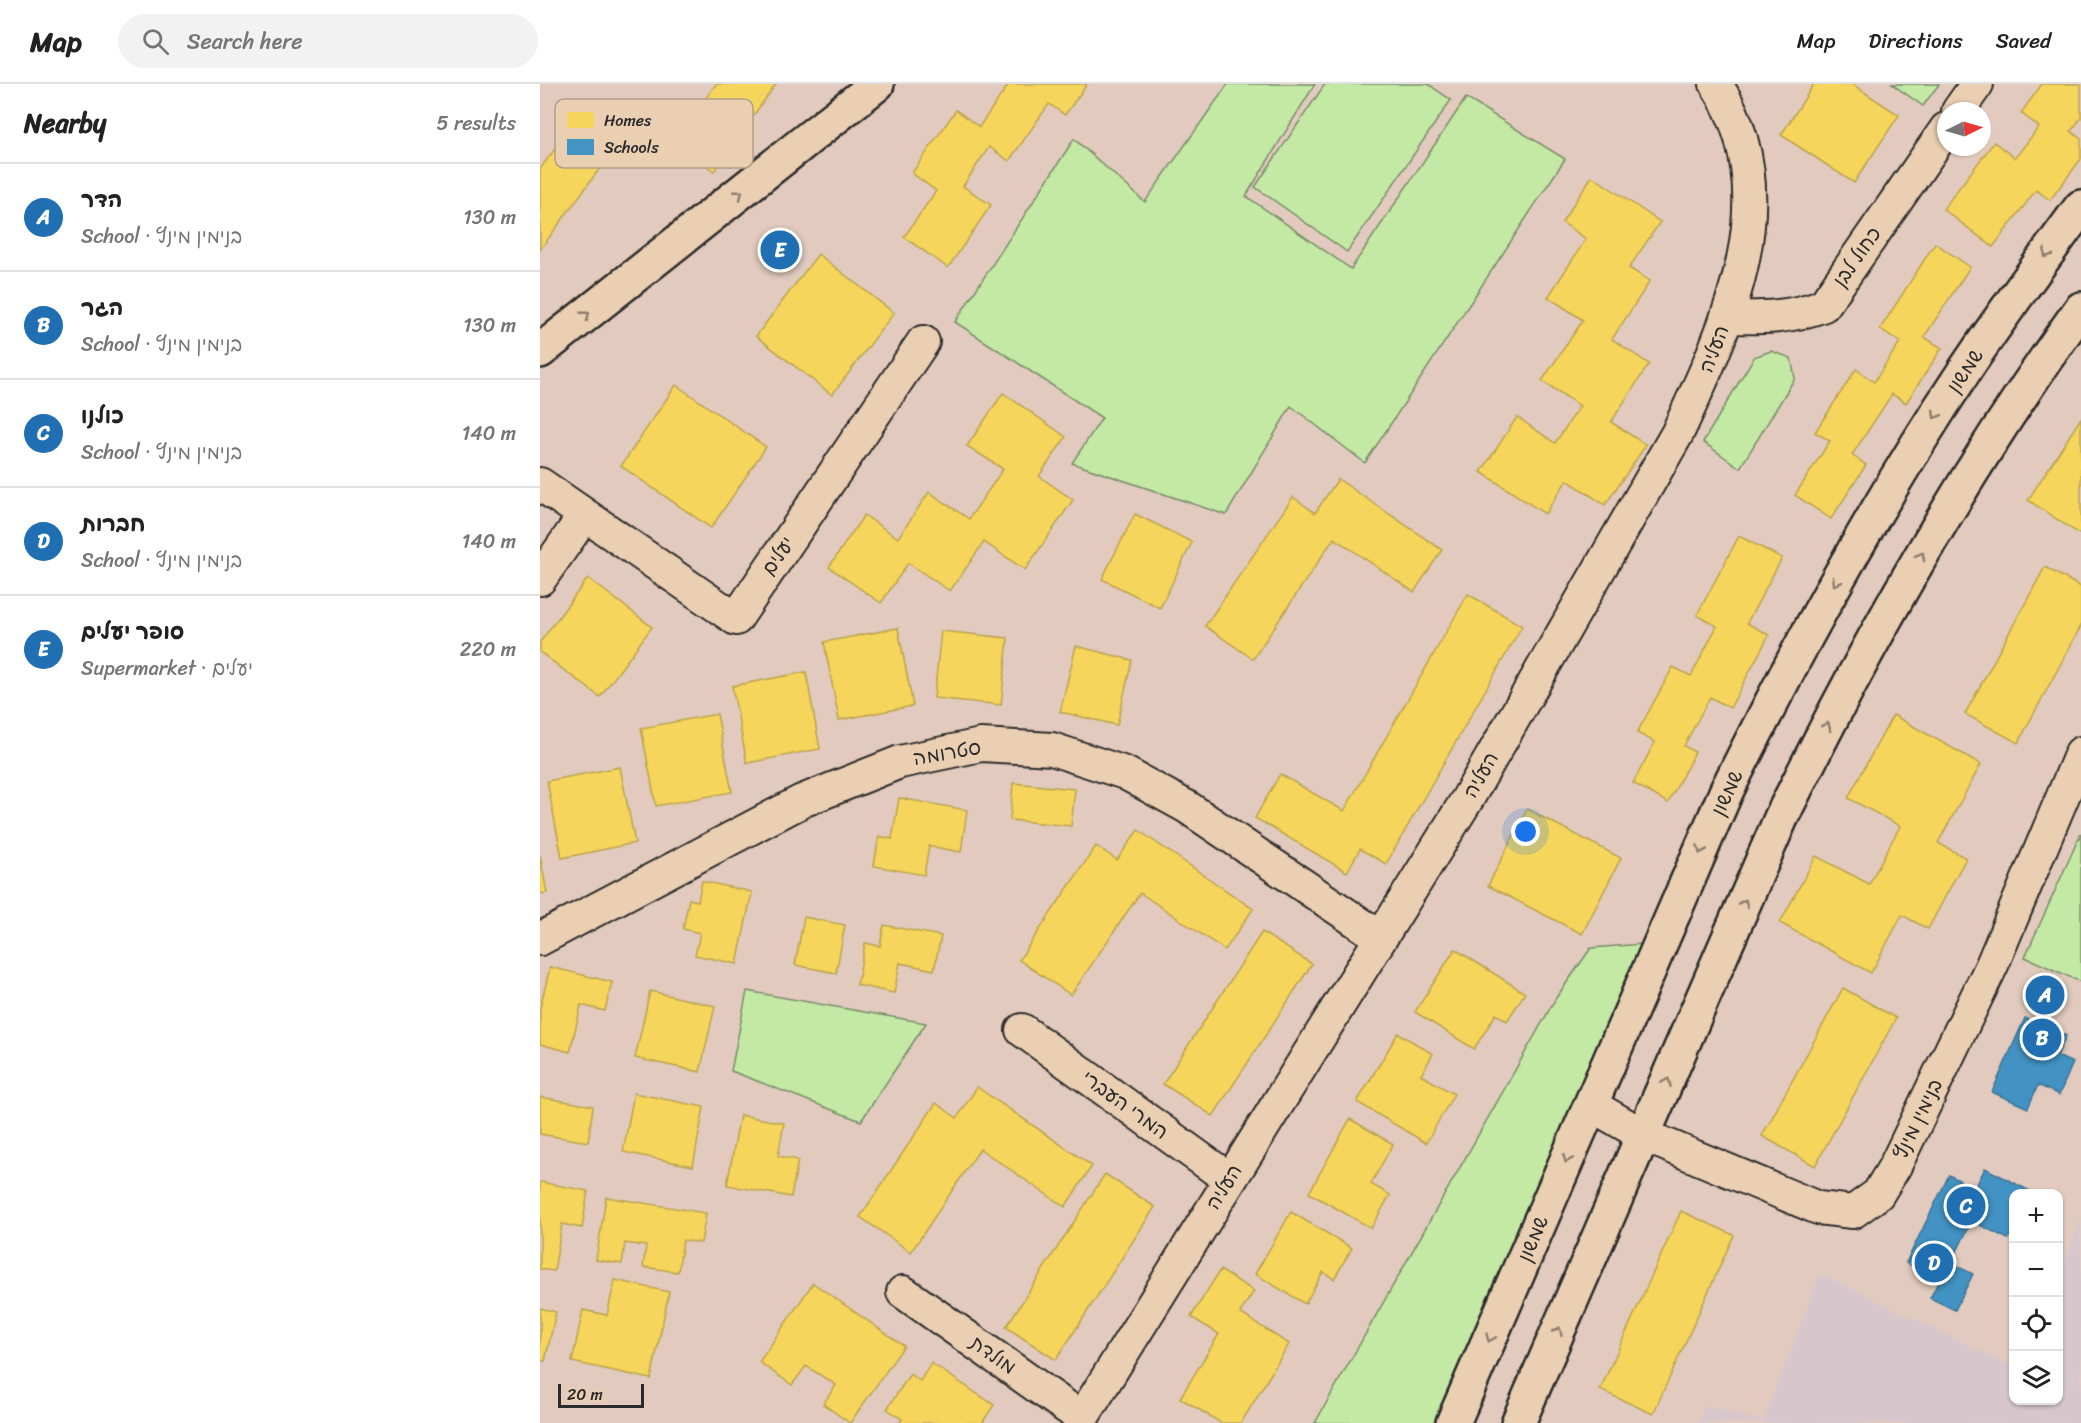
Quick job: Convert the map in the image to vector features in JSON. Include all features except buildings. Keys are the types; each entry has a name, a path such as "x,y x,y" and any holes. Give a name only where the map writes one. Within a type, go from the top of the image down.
{"main road":[{"path":"753,155 843,84"},
{"path":"540,351 877,84"},
{"path":"540,323 737,168"},
{"name":"שמשון","path":"1453,1423 1726,792 1818,614 1887,494 1962,374 2081,207"},
{"path":"1518,1423 1781,818 1823,732 1938,525 2013,407 2081,309"}],"street":[{"name":"העליה","path":"1080,1420 1468,798 1673,442 1705,375 1727,317 1745,258 1750,218 1749,179 1741,138 1726,100 1716,84"},
{"path":"1964,102 1977,84"},
{"name":"כחול לבן","path":"1727,317 1771,319 1803,313 1824,305 1937,142"},
{"name":"יעלים","path":"540,484 736,619 923,342"},
{"path":"540,579 584,516"},
{"name":"סטרומה","path":"540,939 802,801 900,762 981,745 1052,749 1125,773 1187,807 1380,937"},
{"name":"בנימין מינץ","path":"1590,1105 1643,1135 1818,1208 1853,1212 1878,1194 1895,1166 1992,966 2081,753"},
{"name":"המרי העברי","path":"1022,1030 1229,1179"},
{"name":"מולדת","path":"903,1292 1080,1420"}],"shaded area":[{"path":"2081,1216 2081,1423 1699,1423 1705,1405 1763,1422 1820,1273 2009,1365 2009,1405 2063,1405 2063,1268"}],"green space":[{"path":"1228,84 1315,84 1246,196 1351,269 1466,98 1565,159 1365,463 1291,406 1226,515 1072,463 1102,418 955,322 1074,139 1145,202"},
{"path":"1325,84 1428,84 1451,100 1347,252 1255,187"},
{"path":"1892,84 1939,84 1923,106"},
{"path":"1771,351 1791,358 1795,378 1740,468 1703,442 1754,357"},
{"path":"2081,833 2081,982 2025,957"},
{"path":"1642,944 1433,1423 1315,1423 1556,998 1591,948"},
{"path":"747,991 926,1023 861,1121 731,1071"}],"place":[{"name":"סופר יעלים","path":"780,250"},
{"name":"הדר","path":"2045,995"},
{"name":"הגר","path":"2042,1038"},
{"name":"כולנו","path":"1966,1206"},
{"name":"חברות","path":"1934,1263"}]}
